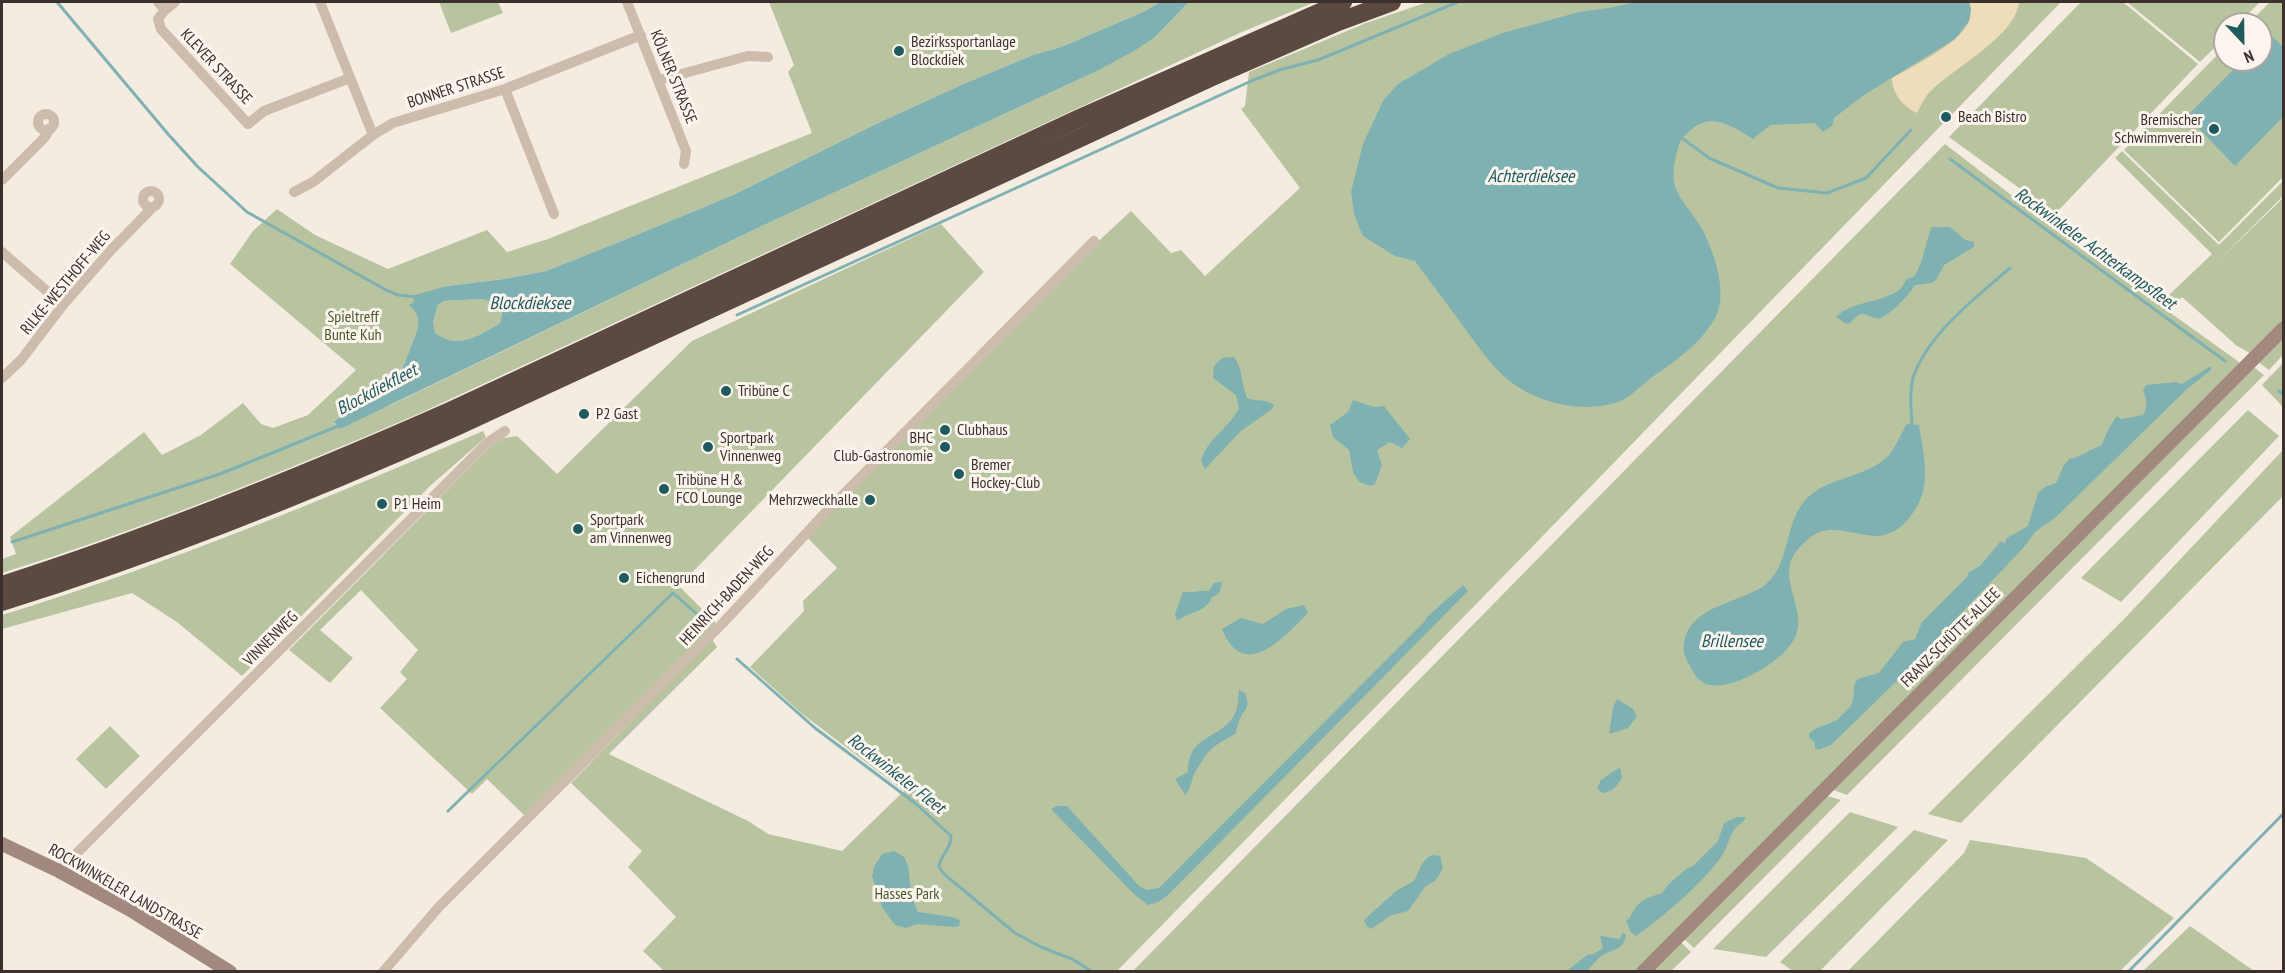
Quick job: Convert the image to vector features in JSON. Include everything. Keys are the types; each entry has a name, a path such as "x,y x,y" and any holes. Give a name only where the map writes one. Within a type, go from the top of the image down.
{"highway":[{"path":"2,585 237,501 344,458 1191,67 1343,2"},
{"path":"2,602 201,534 354,473 1212,76 1338,22 1392,2"}],"main road":[{"name":"FRANZ-SCHÜTTE-ALLEE","path":"1643,972 2283,328"},
{"name":"ROCKWINKELER LANDSTRASSE","path":"2,844 59,871 144,918 230,972"}],"street":[{"path":"161,6 175,2"},
{"path":"320,2 373,135"},
{"name":"KÖLNER STRASSE","path":"627,2 686,150 684,164"},
{"name":"KLEVER STRASSE","path":"161,6 158,19 161,29 248,124 264,111 351,78"},
{"name":"BONNER STRASSE","path":"294,192 313,182 373,135 393,123 505,89 641,35"},
{"path":"658,80 748,56 768,57"},
{"path":"505,89 554,214"},
{"path":"2,180 45,137 50,128"},
{"name":"RILKE-WESTHOFF-WEG","path":"2,378 21,360 63,305 112,249 153,207"},
{"name":"HEINRICH-BADEN-WEG","path":"383,972 438,908 722,624 827,512 1094,241"},
{"path":"2,252 63,305"},
{"name":"VINNENWEG","path":"59,871 487,443 505,431"}],"green space":[{"path":"439,2 498,2 503,13 451,33"},
{"name":"Spieltreff Bunte Kuh","path":"769,2 1160,2 1145,11 1061,47 1033,55 961,85 878,123 733,195 634,236 546,271 447,286 414,310 418,318 418,328 403,367 334,423 338,426 393,404 764,225 1095,72 1155,37 1189,2 1315,2 1242,32 416,415 211,499 107,538 2,573 2,559 16,554 10,537 144,432 162,455 201,435 243,403 261,424 273,428 308,415 356,370 230,264 253,231 277,209 315,235 388,269 487,230 507,252 548,239 812,133 788,72 794,65"},
{"name":"Hasses Park","path":"1428,2 2061,2 1117,971 664,971 643,951 676,917 628,867 642,851 571,783 712,639 717,647 609,754 748,821 768,834 842,851 904,791 801,713 750,667 804,611 803,601 837,568 807,537 1063,274 1131,211 1171,253 1181,250 1205,276 1300,188 1241,109 1245,106 1249,72 1366,23"},
{"path":"2081,2 2123,2 2198,64 2055,214 1949,137"},
{"name":"Bremischer Schwimmverein","path":"2127,2 2260,2 2250,12 2213,12 2213,49 2200,62"},
{"name":"Bremischer Schwimmverein","path":"2270,2 2283,2 2283,177 2219,242 2124,150 2213,59 2213,72 2273,72 2273,12 2260,12"},
{"path":"1945,144 2080,248 2239,362 2239,366 1637,971 1132,972"},
{"path":"2122,151 2219,245 2283,181 2283,196 2215,264 2283,198 2283,322 2252,354 2237,346 2182,297 2178,301 2169,295 2212,254 2115,158"},
{"name":"Sportpark am Vinnenweg","path":"941,224 984,272 679,586 715,624 525,816 487,779 472,794 380,708 407,679 400,672 418,650 361,590 320,630 353,658 330,683 289,650 491,446 504,438 517,436 557,474 692,341"},
{"path":"482,299 495,303 502,314 500,323 476,336 460,341 443,338 434,333 433,322 438,305 444,301"},
{"path":"2283,334 2283,355 2269,370 2257,361"},
{"path":"2283,363 2283,407 2262,385"},
{"path":"2251,365 2264,375 1847,795 1831,789"},
{"path":"2248,410 2279,436 2121,602 2081,578"},
{"path":"483,431 486,437 430,486 242,676 177,622 132,593 2,629 2,615 185,553"},
{"path":"2283,450 2283,496 1961,823 1928,814 2127,616"},
{"path":"110,726 140,756 106,789 76,759"},
{"path":"1824,795 1841,800 1694,948 1683,938"},
{"path":"1850,812 1898,827 1766,957 1713,949"},
{"path":"1914,830 1948,840 1820,971 1793,971 1780,962"},
{"path":"1970,840 2086,858 2174,918 2120,971 1848,971 1964,853"},
{"path":"2190,926 2254,971 2143,971"},
{"path":"1680,941 1691,952 1671,971 1649,972"}],"sand":[{"path":"1969,2 2019,2 2015,15 2007,28 1929,93 1917,113 1900,99 1894,89 1892,78 1957,38 1969,21 1971,13"}],"water":[{"name":"Blockdieksee","path":"1160,2 1189,2 1155,37 1095,72 764,225 340,429 334,422 403,367 418,328 418,318 409,305 413,303 415,295 447,286 546,271 733,195 878,123 961,85 1033,55 1061,47 1145,11","holes":["482,299 495,303 502,314 500,323 484,332 460,341 443,338 435,333 433,322 438,305 444,301"]},
{"name":"Achterdieksee","path":"1636,2 1969,2 1971,9 1969,21 1955,39 1864,95 1834,118 1832,126 1823,132 1815,123 1770,125 1753,139 1723,123 1707,122 1700,124 1684,136 1676,154 1674,183 1679,195 1702,229 1715,260 1721,296 1716,316 1703,335 1687,351 1622,400 1589,407 1560,404 1532,394 1507,379 1482,352 1415,261 1395,256 1363,236 1354,214 1351,192 1363,144 1383,101 1398,84 1449,54 1503,33 1579,12"},
{"path":"2273,37 2283,47 2283,117 2235,166 2187,116 2231,72 2273,72"},
{"path":"1932,227 1950,227 1965,240 1974,242 1974,247 1944,265 1936,280 1915,285 1900,304 1881,318 1862,314 1846,324 1836,317 1851,308 1891,294 1900,289 1907,279 1913,277 1918,270"},
{"path":"1234,357 1239,366 1247,398 1274,405 1272,409 1241,431 1205,469 1201,461 1204,453 1239,408 1236,395 1213,378 1214,366 1222,358"},
{"path":"2211,366 2211,370 2188,388 2056,517 2035,532 2024,547 1901,677 1831,745 1818,750 1815,748 1815,743 1809,738 1809,734 1837,720 1851,706 1854,685 1858,679 1879,673 1903,642 1915,639 1922,622 1967,577 1969,572 1980,566 2000,542 2005,543 2007,538 2028,526 2038,493 2045,487 2056,483 2069,459 2101,446 2117,416 2121,419 2143,415 2146,403 2143,390 2146,385 2176,382 2182,384"},
{"path":"1353,400 1374,407 1384,406 1410,439 1402,448 1390,442 1377,450 1382,465 1375,484 1371,486 1359,482 1353,472 1349,450 1333,437 1330,425 1348,412"},
{"name":"Brillensee","path":"1907,424 1919,425 1925,477 1920,499 1905,523 1892,532 1880,536 1826,530 1808,539 1791,560 1789,570 1798,613 1796,635 1791,645 1770,664 1743,679 1717,686 1700,681 1684,652 1684,642 1690,627 1708,611 1765,585 1779,567 1793,523 1803,503 1822,487 1880,463 1892,452"},
{"path":"1222,582 1220,592 1212,597 1206,606 1177,621 1175,614 1183,592 1209,591 1214,583"},
{"path":"1463,585 1468,591 1168,895 1158,902 1148,905 1135,895 1051,809 1057,806 1067,806 1139,886 1147,890 1159,888 1427,617"},
{"path":"1304,605 1308,613 1287,634 1264,651 1252,654 1241,653 1231,645 1222,629 1241,618 1263,624 1286,609"},
{"path":"1239,690 1245,693 1247,706 1235,734 1209,752 1195,772 1185,795 1175,779 1188,772 1189,760 1197,745 1218,732 1232,719 1237,709"},
{"path":"1617,699 1633,709 1637,716 1628,728 1609,734 1613,708"},
{"path":"1620,767 1622,778 1620,781 1612,790 1602,793 1597,788 1601,780"},
{"path":"1737,817 1746,817 1736,827 1719,860 1702,880 1646,929 1636,936 1630,931 1626,920 1639,904 1645,899 1662,893 1686,869 1693,866 1718,841 1724,823"},
{"path":"894,851 904,857 908,865 912,898 918,912 952,917 960,920 959,926 917,924 906,928 895,925 882,907 872,876 874,867 882,854"},
{"path":"1440,856 1443,868 1436,880 1426,886 1408,911 1392,915 1371,929 1367,926 1364,920 1396,891 1414,881 1422,864 1428,857"},
{"path":"1623,932 1626,935 1623,944 1601,956 1587,971 1567,971 1587,955 1594,954 1603,948 1600,936 1620,939"}],"waterway":[{"name":"Blockdiekfleet","path":"57,2 168,134 198,167 247,212 386,290 398,295 417,297"},
{"path":"737,315 1249,82 1279,70 1318,60 1458,2"},
{"name":"Rockwinkeler Achterkampsfleet","path":"1682,138 1709,158 1778,188 1827,193 1866,178 1911,130"},
{"name":"Rockwinkeler Achterkampsfleet","path":"1950,159 2225,361"},
{"path":"1912,424 1913,378 1929,347 1954,318 2010,268"},
{"name":"Rockwinkeler Achterkampsfleet","path":"2279,391 2284,395"},
{"name":"Blockdiekfleet","path":"12,542 220,474 341,425"},
{"name":"Rockwinkeler Fleet","path":"448,811 673,593 707,623"},
{"name":"Rockwinkeler Fleet","path":"737,659 815,728 915,803 951,836 950,844 939,867 944,874 1015,933 1041,947 1072,959 1093,972"},
{"path":"2128,972 2284,813"}],"place":[{"name":"Bezirkssportanlage Blockdiek","path":"899,51"},
{"name":"Beach Bistro","path":"1946,117"},
{"name":"Bremischer Schwimmverein","path":"2214,129"},
{"name":"Tribüne C","path":"726,391"},
{"name":"P2 Gast","path":"584,414"},
{"name":"Clubhaus","path":"945,430"},
{"name":"Sportpark Vinnenweg","path":"708,447"},
{"name":"BHC Club-Gastronomie","path":"945,447"},
{"name":"Bremer Hockey-Club","path":"959,474"},
{"name":"Tribüne H & FCO Lounge","path":"664,489"},
{"name":"Mehrzweckhalle","path":"870,500"},
{"name":"P1 Heim","path":"382,504"},
{"name":"Sportpark am Vinnenweg","path":"578,529"},
{"name":"Eichengrund","path":"624,578"}]}
